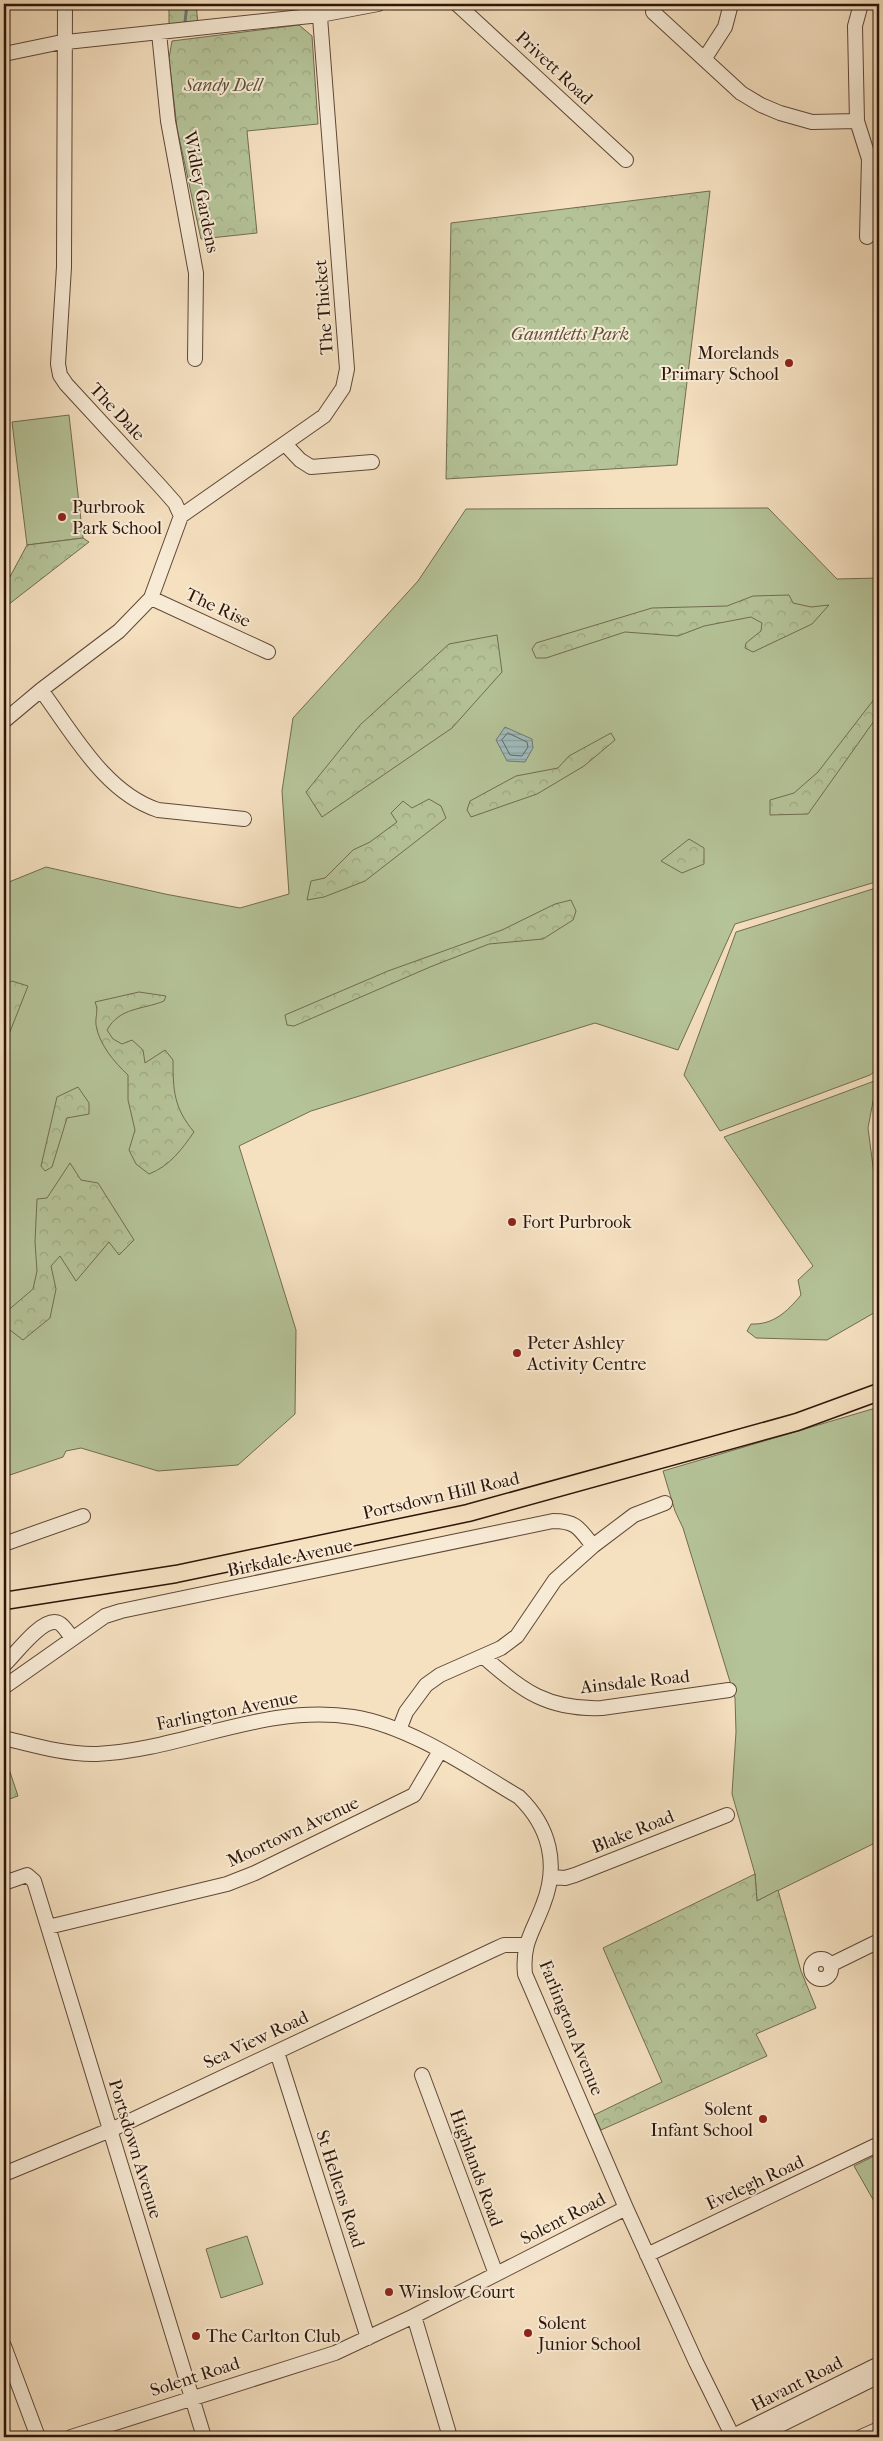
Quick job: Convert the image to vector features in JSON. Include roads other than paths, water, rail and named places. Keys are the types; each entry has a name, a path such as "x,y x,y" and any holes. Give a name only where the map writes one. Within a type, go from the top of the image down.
{"main road":[{"name":"Portsdown Hill Road","path":"4,1601 176,1574 468,1513 788,1424 879,1392"}],"street":[{"name":"The Dale","path":"65,4 64,267 58,364 60,375 66,384 175,503 181,516"},
{"path":"4,54 65,42 159,33 319,10 378,4"},
{"name":"Privett Road","path":"457,4 626,160"},
{"path":"705,58 725,27 731,4"},
{"path":"861,4 855,26 857,122 869,159 867,237"},
{"name":"The Thicket","path":"181,516 324,416 343,388 347,369 319,10"},
{"path":"653,12 741,92 780,113 812,122 857,122"},
{"name":"Widley Gardens","path":"159,33 168,121 196,273 195,359"},
{"path":"285,444 300,460 311,467 372,462"},
{"path":"4,721 41,690 119,632 151,598 181,516"},
{"name":"The Rise","path":"151,598 268,652"},
{"path":"41,690 106,777 128,796 145,806 158,810 244,819"},
{"path":"399,1730 406,1712 426,1685 440,1675 484,1657 517,1636 555,1580 593,1546 634,1515 665,1503"},
{"path":"4,1544 83,1516"},
{"name":"Birkdale Avenue","path":"4,1686 105,1616 121,1611 552,1521 568,1521 578,1526 593,1546"},
{"path":"4,1665 37,1631 50,1623 56,1622 61,1624 72,1638"},
{"name":"Ainsdale Road","path":"484,1657 533,1695 559,1706 581,1709 602,1708 720,1687"},
{"name":"Farlington Avenue","path":"4,1738 44,1748 94,1754 132,1750 273,1718 313,1714 354,1717 399,1730 440,1751 519,1797 529,1806 545,1830 552,1861 552,1876 543,1907 525,1945 525,1974 626,2208 732,2437"},
{"name":"Moortown Avenue","path":"48,1927 218,1886 255,1873 414,1795 440,1751"},
{"name":"Blake Road","path":"552,1876 565,1878 575,1876 727,1815"},
{"name":"Portsdown Avenue","path":"4,1883 27,1875 34,1882 204,2437"},
{"path":"830,1965 879,1941"},
{"name":"Sea View Road","path":"4,2174 109,2131 495,1949 504,1946 525,1945"},
{"name":"St Hellens Road","path":"276,2052 368,2338"},
{"name":"Highlands Road","path":"422,2074 496,2274"},
{"name":"Evelegh Road","path":"647,2254 879,2144"},
{"name":"Solent Road","path":"71,2437 335,2353 414,2316 626,2208"},
{"path":"414,2316 450,2437"},
{"path":"4,2346 38,2437"},
{"name":"Havant Road","path":"732,2437 879,2364"},
{"name":"Havant Road","path":"756,2437 879,2376"},
{"path":"861,2437 879,2429"}],"water":[{"path":"505,727 532,739 533,748 525,762 507,761 496,740"}],"waterway":[{"path":"185,22 187,4"}],"place":[{"name":"Morelands Primary School","path":"789,363"},
{"name":"Purbrook Park School","path":"62,517"},
{"name":"Fort Purbrook","path":"512,1222"},
{"name":"Peter Ashley Activity Centre","path":"517,1353"},
{"name":"Solent Infant School","path":"763,2119"},
{"name":"Winslow Court","path":"389,2292"},
{"name":"Solent Junior School","path":"528,2333"},
{"name":"The Carlton Club","path":"196,2336"}],"park label":[{"name":"Sandy Dell","path":"223,85"},
{"name":"Gauntletts Park","path":"570,334"}]}
